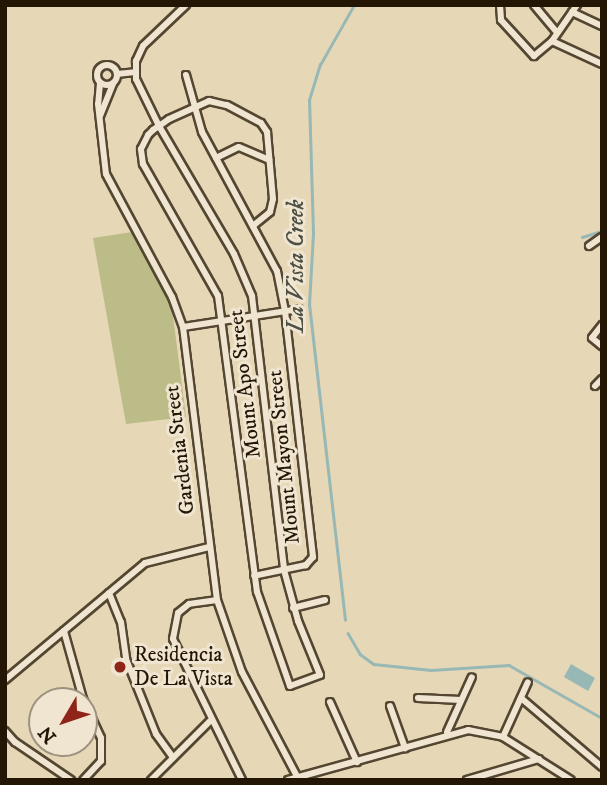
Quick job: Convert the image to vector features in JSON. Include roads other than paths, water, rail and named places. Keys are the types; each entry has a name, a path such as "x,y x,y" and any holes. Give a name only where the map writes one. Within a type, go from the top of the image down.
{"street":[{"path":"117,74 135,72 143,46 186,5"},
{"path":"500,5 501,20 528,55 538,55 552,41 577,5"},
{"path":"534,5 557,32"},
{"path":"572,12 602,26"},
{"path":"552,41 602,64"},
{"path":"113,83 100,83 96,74 102,66 111,66 117,74"},
{"name":"Mount Apo Street","path":"135,72 159,126 244,273 254,316 284,570 293,608 320,675 290,687 254,576"},
{"path":"100,116 117,74"},
{"name":"Mount Mayon Street","path":"186,75 192,107 216,158 277,271 285,311 310,562 284,570"},
{"name":"Gardenia Street","path":"100,83 100,116 113,193 172,297 183,327 217,600 242,672 298,778"},
{"path":"254,225 272,207 267,132 257,120 216,102 192,107 159,126 143,144 141,160 214,285 222,320 254,576 284,570"},
{"path":"216,158 239,147 269,160"},
{"path":"589,246 602,237"},
{"path":"183,327 299,309"},
{"path":"602,325 592,338 602,346"},
{"path":"595,386 602,379"},
{"path":"5,680 145,563 209,547"},
{"path":"110,593 121,622 126,659 156,734 173,757"},
{"path":"217,600 189,604 173,624 173,639 210,721 242,780"},
{"path":"293,608 325,600"},
{"path":"64,631 77,687"},
{"path":"447,732 472,677"},
{"path":"503,737 528,682"},
{"path":"418,698 461,700"},
{"path":"521,698 602,767"},
{"path":"330,702 357,762"},
{"path":"390,706 404,748"},
{"path":"151,780 210,721"},
{"path":"288,780 404,748 447,732 468,730 503,737 571,780"},
{"path":"5,731 15,743 71,780"},
{"path":"83,780 101,761 103,751 98,740"},
{"path":"467,780 540,759"}],"water":[{"path":"571,664 595,678 588,691 564,677"}],"waterway":[{"name":"La Vista Creek","path":"345,620 309,305 313,233 309,100 320,65 354,5"},
{"path":"582,237 602,231"},
{"name":"La Vista Creek","path":"348,633 360,654 374,664 431,670 509,665 602,718"}],"place":[{"name":"Residencia De La Vista","path":"120,667"}]}
